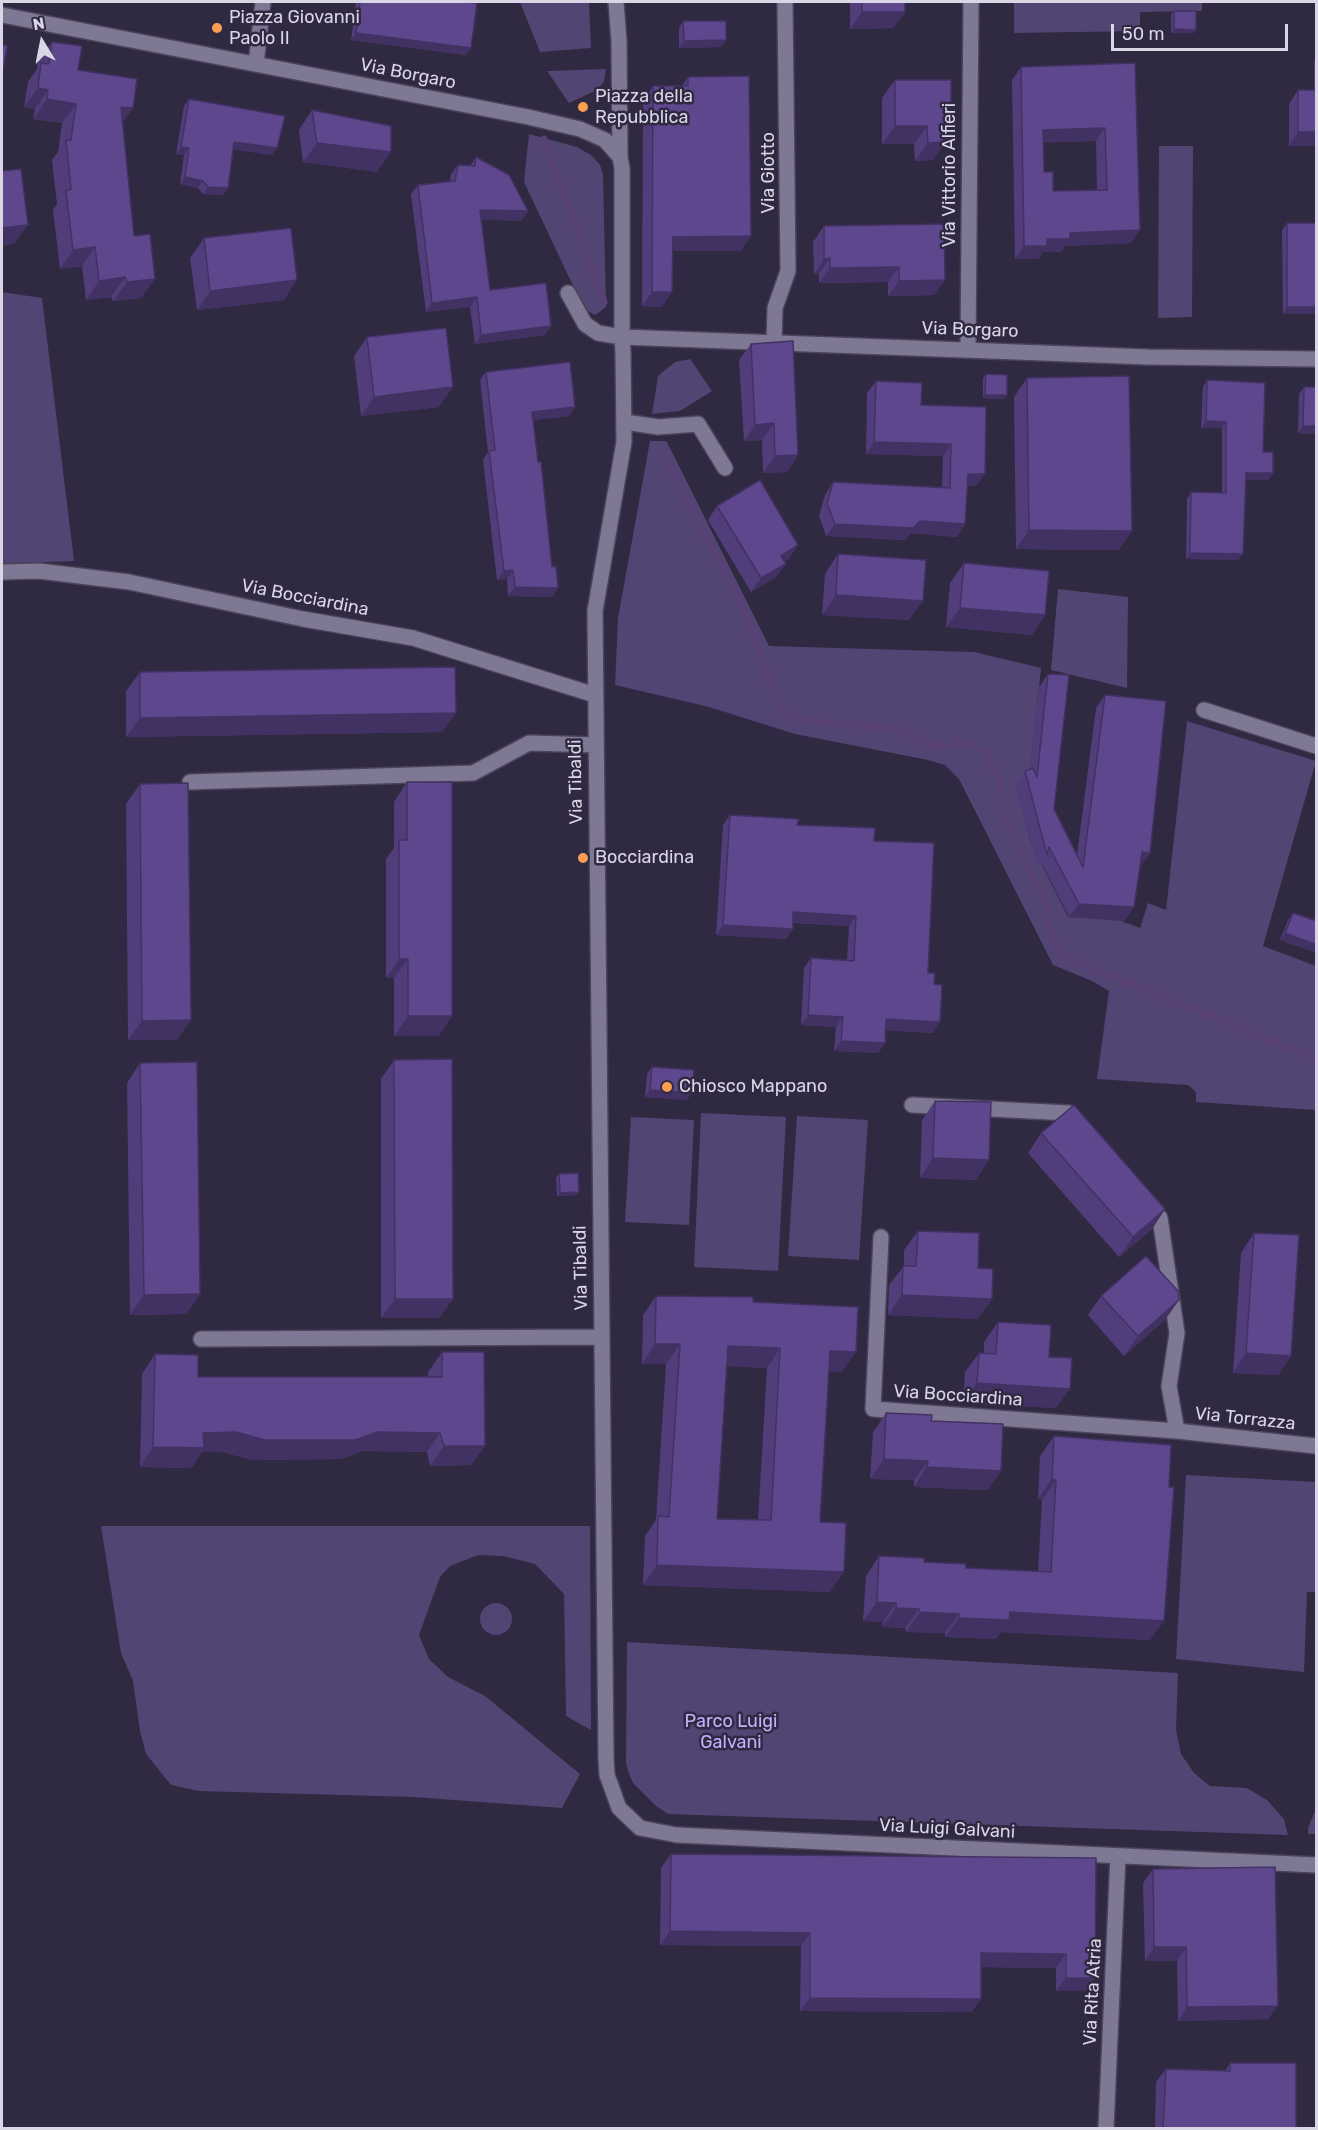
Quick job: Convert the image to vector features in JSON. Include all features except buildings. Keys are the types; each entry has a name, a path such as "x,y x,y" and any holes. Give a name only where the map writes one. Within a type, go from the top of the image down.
{"street":[{"path":"256,64 263,2"},
{"path":"616,2 619,41 622,337"},
{"name":"Via Giotto","path":"774,342 775,308 788,271 785,2"},
{"name":"Via Vittorio Alfieri","path":"969,349 971,2"},
{"name":"Via Borgaro","path":"2,15 580,129 605,140 620,157"},
{"name":"Via Borgaro","path":"568,293 585,324 598,333 622,337 1148,357 1317,359"},
{"name":"Via Tibaldi","path":"607,1775 595,611 625,422 622,337"},
{"path":"625,422 658,427 698,424 725,468"},
{"name":"Via Bocciardina","path":"2,573 39,571 129,582 303,619 413,638 595,695"},
{"path":"1204,710 1317,746"},
{"path":"190,782 473,773 529,743 596,745"},
{"path":"912,1105 1069,1113 1092,1139"},
{"name":"Via Torrazza","path":"1137,1192 1160,1218 1177,1333 1170,1386 1177,1431 1317,1446"},
{"name":"Via Bocciardina","path":"881,1237 873,1409 1177,1431"},
{"path":"201,1339 601,1337"},
{"name":"Via Luigi Galvani","path":"607,1775 619,1808 640,1828 677,1835 1317,1865"},
{"name":"Via Rita Atria","path":"1106,2128 1118,1856"}],"green space":[{"path":"520,2 589,2 591,48 540,52"},
{"path":"1014,2 1202,2 1202,11 1140,12 1140,31 1014,33"},
{"path":"606,69 604,82 595,91 569,103 547,71"},
{"path":"529,134 577,147 591,155 600,165 603,174 606,307 595,315 584,309 524,182"},
{"path":"1159,146 1193,146 1192,317 1158,318"},
{"path":"2,292 42,298 74,561 2,564"},
{"path":"690,359 712,391 680,411 652,414 658,376 675,362"},
{"path":"650,441 666,441 669,446 769,646 974,652 1041,668 1025,819 1030,840 1068,917 1116,919 1140,928 1148,903 1166,910 1187,721 1316,761 1263,946 1316,966 1316,1110 1196,1102 1196,1092 1188,1085 1097,1079 1109,991 1092,981 1053,965 959,779 945,765 795,734 709,707 615,685 618,618"},
{"path":"1058,589 1128,597 1127,688 1051,670"},
{"path":"701,1113 786,1117 778,1271 694,1267"},
{"path":"797,1116 868,1120 859,1260 788,1256"},
{"path":"631,1117 694,1120 689,1225 625,1222"},
{"path":"1186,1475 1316,1482 1316,1592 1307,1592 1304,1672 1176,1659"},
{"path":"101,1526 590,1526 591,1730 566,1716 564,1594 535,1564 503,1556 478,1555 450,1566 440,1577 419,1635 429,1659 448,1677 485,1696 580,1774 562,1808 413,1797 199,1791 171,1785 146,1754 140,1731 133,1681 121,1653"},
{"path":"496,1603 507,1608 512,1619 507,1630 496,1635 485,1630 480,1619 485,1608"},
{"name":"Parco Luigi Galvani","path":"627,1642 1178,1673 1176,1730 1181,1754 1194,1773 1210,1786 1247,1788 1267,1800 1284,1819 1288,1835 668,1814 656,1806 633,1783 626,1763"},
{"path":"1316,1809 1316,1834 1308,1834 1308,1828"}],"waterway":[{"path":"544,139 604,302"},
{"path":"664,455 702,532 734,586 780,707 788,715 805,720 895,729 932,745 949,747 959,740 988,753 989,766 1001,778 1002,812 1051,914 1048,926 1062,956 1316,1059"}],"place":[{"name":"Piazza Giovanni Paolo II","path":"217,28"},
{"name":"Piazza della Repubblica","path":"583,107"},
{"name":"Bocciardina","path":"583,858"},
{"name":"Chiosco Mappano","path":"667,1087"}]}
